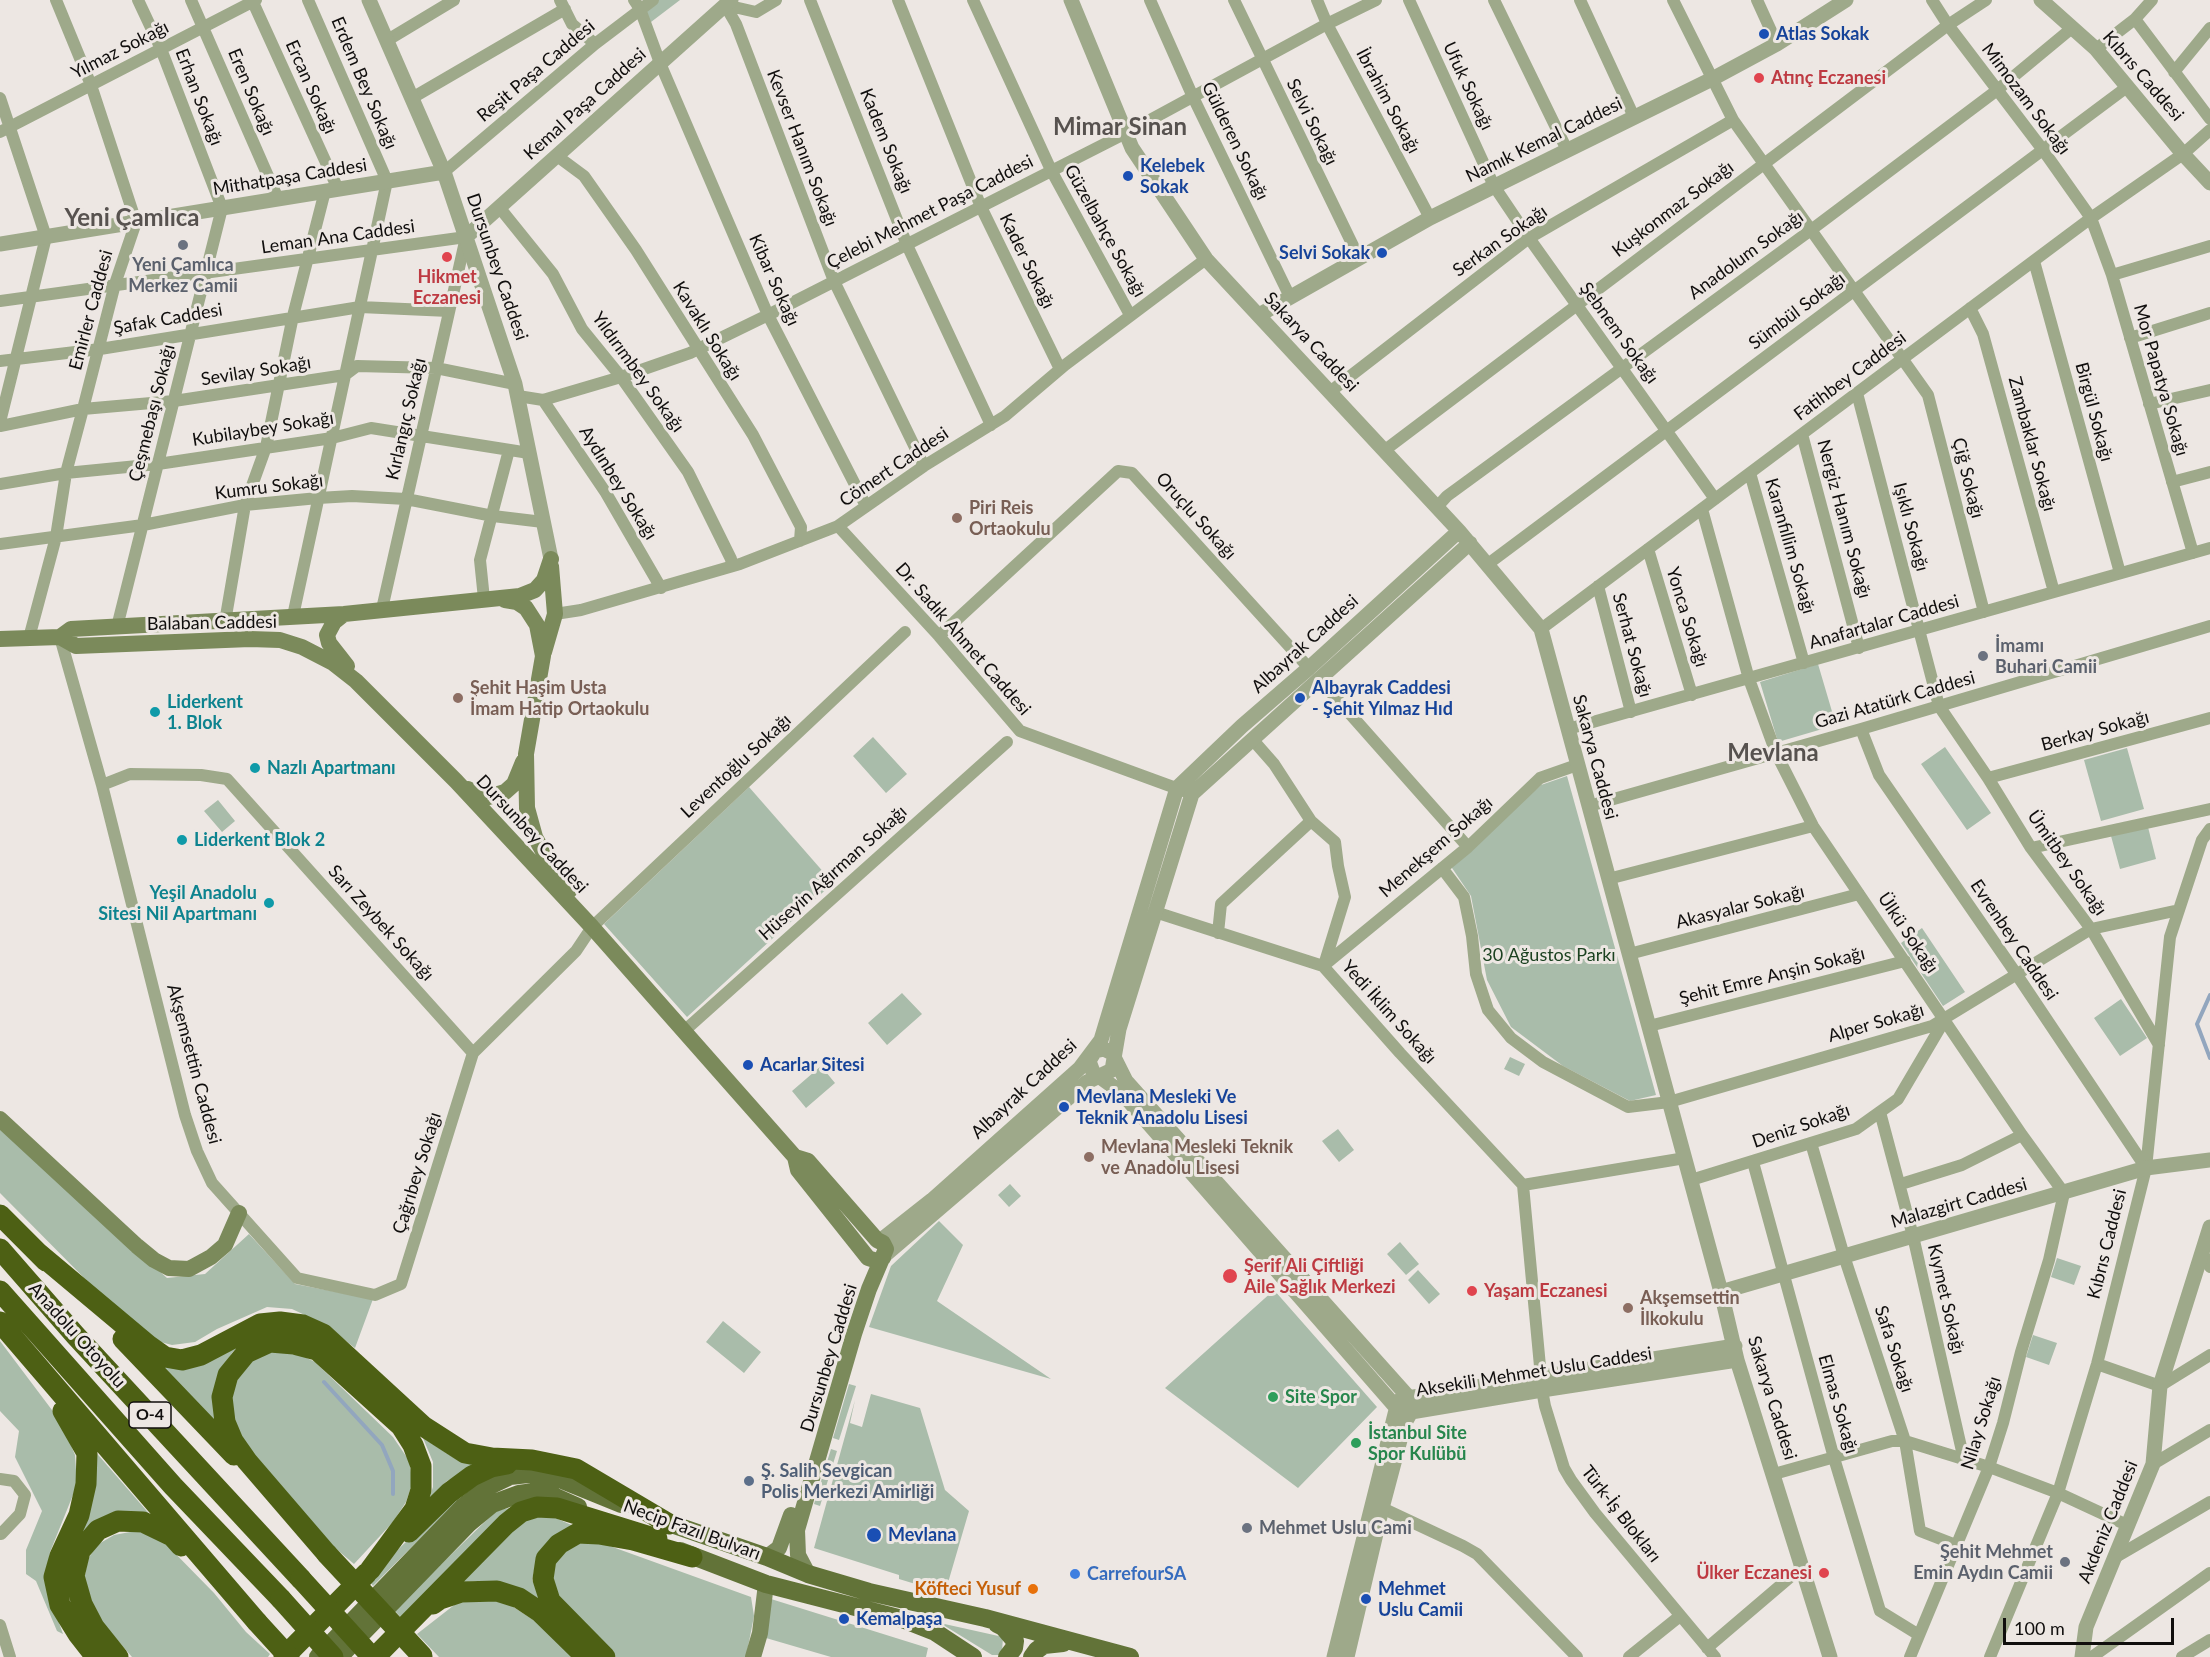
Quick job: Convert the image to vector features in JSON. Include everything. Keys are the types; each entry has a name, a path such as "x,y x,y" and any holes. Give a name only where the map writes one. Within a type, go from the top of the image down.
{"highway":[{"path":"0,1215 165,1382 423,1657"},
{"name":"Anadolu Otoyolu","path":"0,1249 76,1336 373,1657"},
{"path":"37,1252 165,1357 182,1360 201,1355 260,1324 280,1322 303,1325 323,1335 423,1426 465,1454 532,1460 576,1469 663,1532"},
{"name":"Anadolu Otoyolu","path":"0,1292 172,1486 333,1657"},
{"path":"0,1324 289,1657"},
{"path":"0,1324 70,1422 87,1453 86,1484 79,1515 60,1556 54,1577 60,1605 78,1635 96,1657"},
{"path":"327,1554 247,1461 233,1441 225,1422 222,1397 228,1375 246,1353 270,1342 294,1344 317,1350 401,1426 413,1445 421,1466 421,1490 415,1509 370,1570"},
{"path":"284,1657 449,1493 472,1476 491,1467 529,1462 576,1469"},
{"path":"373,1657 506,1524 521,1512 537,1507 557,1508 663,1532"},
{"path":"118,1657 94,1627 82,1604 74,1576 80,1551 88,1539 98,1530 118,1521 143,1522 172,1536 257,1622"},
{"path":"605,1657 550,1601 543,1579 546,1559 559,1544 578,1533 599,1534 633,1540 692,1557"},
{"path":"404,1627 440,1599 461,1592 497,1591 519,1598 540,1612 586,1657"}],"main road":[{"path":"484,598 520,596 535,590 544,580 551,559"},
{"path":"543,656 555,614 551,559"},
{"name":"Balaban Caddesi","path":"60,637 71,629 344,614 484,598"},
{"name":"Dursunbey Caddesi","path":"484,598 518,602 526,608 537,624 543,656 526,754 527,808 535,837 592,927"},
{"name":"Balaban Caddesi","path":"344,614 334,622 327,635 329,643 356,681"},
{"name":"Balaban Caddesi","path":"0,639 60,637 76,646 250,639 280,640 302,647 333,663 356,681 459,784"},
{"name":"Dursunbey Caddesi","path":"459,784 485,798 505,792 514,784 526,754"},
{"name":"Dursunbey Caddesi","path":"459,784 592,927 795,1157 808,1161 876,1251 869,1289 797,1530 798,1555 808,1574"},
{"path":"0,1119 137,1246 154,1260 170,1268 189,1269 211,1257 225,1245 239,1213"},
{"name":"Dursunbey Caddesi","path":"767,1557 779,1548 786,1534 866,1270 876,1251"},
{"name":"Necip Fazıl Bulvarı","path":"318,1657 464,1507 489,1486 510,1476 528,1474 562,1480 663,1532 692,1557 766,1584 902,1619 935,1632 973,1657"},
{"name":"Necip Fazıl Bulvarı","path":"339,1657 469,1523 492,1504 519,1494 534,1492 550,1495 663,1532 767,1557 808,1574 869,1592 985,1618 1130,1657"},
{"path":"753,1657 760,1633 766,1584"},
{"path":"985,1618 1003,1627 1015,1641 1014,1648 1007,1657"},
{"path":"1032,1657 1044,1645 1070,1642"}],"street":[{"path":"56,0 92,85 136,222"},
{"name":"Erhan Sokağı","path":"138,0 161,49 222,208"},
{"name":"Eren Sokağı","path":"191,0 278,199"},
{"name":"Yılmaz Sokağı","path":"6,130 254,0"},
{"name":"Ercan Sokağı","path":"254,0 331,190"},
{"name":"Erdem Bey Sokağı","path":"308,0 387,181"},
{"name":"Dursunbey Caddesi","path":"369,0 444,171 517,390 551,559"},
{"path":"386,41 454,0"},
{"name":"Reşit Paşa Caddesi","path":"444,171 595,44 637,5 653,0"},
{"path":"728,3 756,12 776,0"},
{"name":"Kadem Sokağı","path":"810,0 907,245 991,425"},
{"name":"Kader Sokağı","path":"898,0 981,207 1060,369"},
{"name":"Güzelbahçe Sokağı","path":"973,0 1051,170 1130,315"},
{"name":"Sakarya Caddesi","path":"1071,0 1132,148 1206,258 1470,543 1541,629 1736,1353 1830,1657"},
{"name":"Gülderen Sokağı","path":"1150,0 1193,97 1290,297"},
{"name":"Selvi Sokağı","path":"1234,0 1359,258"},
{"name":"İbrahim Sokağı","path":"1317,0 1327,24 1430,218"},
{"name":"Çelebi Mehmet Paşa Caddesi","path":"517,390 543,400 621,377 697,350 1126,133 1327,24 1376,0"},
{"name":"Ufuk Sokağı","path":"1409,0 1494,186"},
{"path":"1494,0 1567,150"},
{"path":"1580,0 1635,117"},
{"name":"Çiğ Sokağı","path":"1673,0 1733,120 1928,395 1984,612"},
{"path":"1757,0 1777,44"},
{"name":"Namık Kemal Caddesi","path":"1259,315 1430,218 1712,79 1777,44 1846,0"},
{"name":"Mimozam Sokağı","path":"1932,0 1947,25 2043,150 2091,218"},
{"name":"Kuşkonmaz Sokağı","path":"1385,450 1947,25 1986,0"},
{"name":"Kıbrıs Caddesi","path":"2041,0 2096,49 2210,183"},
{"path":"2096,49 2135,19 2152,0"},
{"name":"Kemal Paşa Caddesi","path":"466,237 728,3"},
{"name":"Kevser Hanım Sokağı","path":"728,3 834,281 924,466"},
{"path":"412,98 562,4 572,24 595,44"},
{"name":"Kibar Sokağı","path":"637,5 768,315 866,506"},
{"path":"2135,19 2210,119"},
{"name":"Anadolum Sokağı","path":"1437,507 1447,496 1811,230 1996,91 2072,28"},
{"path":"2175,72 2210,28"},
{"name":"Sümbül Sokağı","path":"1488,564 2127,87"},
{"path":"0,98 6,130 46,237 14,359 0,424"},
{"name":"Serkan Sokağı","path":"1331,392 1529,238 1733,120"},
{"name":"Fatihbey Caddesi","path":"1541,629 2091,218 2183,154 2210,130"},
{"name":"Kavaklı Sokağı","path":"557,156 584,176 636,250 697,350 753,435 801,527 800,541"},
{"name":"Mithatpaşa Caddesi","path":"0,244 444,171"},
{"path":"293,616 387,181"},
{"name":"Şebnem Sokağı","path":"1494,186 1715,499"},
{"path":"225,622 245,505 266,447 293,316 331,190"},
{"name":"Yıldırımbey Sokağı","path":"499,207 553,274 582,328 621,377 688,472 731,559 732,566"},
{"name":"Çeşmebaşı Sokağı","path":"117,627 222,208"},
{"name":"Mor Papatya Sokağı","path":"2091,218 2112,275 2193,553"},
{"name":"Emirler Caddesi","path":"29,638 56,537 66,474 115,284 136,222"},
{"name":"Leman Ana Caddesi","path":"0,301 466,237"},
{"name":"Kırlangıç Sokağı","path":"382,609 466,237"},
{"path":"2112,275 2210,246"},
{"name":"Cömert Caddesi","path":"555,614 581,610 732,566 838,526 924,466 1005,416 1060,369 1206,258"},
{"name":"Birgül Sokağı","path":"2034,261 2120,573"},
{"name":"Şafak Caddesi","path":"0,361 100,349 360,307 449,311"},
{"name":"Zambaklar Sokağı","path":"1970,308 1983,334 2054,592"},
{"path":"2130,338 2210,313"},
{"name":"Sevilay Sokağı","path":"0,424 83,409 174,401 345,375 357,366 436,368 517,390"},
{"path":"2149,404 2210,390"},
{"name":"Işıklı Sokağı","path":"1857,393 1939,706"},
{"name":"Aydınbey Sokağı","path":"543,400 606,493 661,588"},
{"name":"Kubilaybey Sokağı","path":"0,484 158,464 332,438 371,428 529,453"},
{"name":"Nergiz Hanım Sokağı","path":"1803,434 1859,648"},
{"path":"484,598 480,560 509,450"},
{"name":"Oruçlu Sokağı","path":"939,636 1118,471 1132,473 1309,668"},
{"path":"2172,482 2210,472"},
{"name":"Karanfillim Sokağı","path":"1750,473 1804,663"},
{"name":"Kumru Sokağı","path":"0,544 143,525 245,505 352,496 406,499 493,516 543,522"},
{"name":"Ülkü Sokağı","path":"1702,509 1749,679 1776,753 1813,826 2022,1135 2064,1192"},
{"name":"Dr. Sadık Ahmet Caddesi","path":"838,526 939,636 1020,731 1177,788"},
{"name":"Albayrak Caddesi","path":"1114,1057 1177,788 1242,726 1459,531"},
{"name":"Albayrak Caddesi","path":"876,1251 1080,1068 1092,1054 1101,1040 1192,794 1470,543"},
{"name":"Anafartalar Caddesi","path":"1568,729 2210,548"},
{"name":"Yonca Sokağı","path":"1648,549 1692,695"},
{"name":"Serhat Sokağı","path":"1598,586 1631,712"},
{"name":"Gazi Atatürk Caddesi","path":"1589,806 2210,626"},
{"name":"Leventoğlu Sokağı","path":"592,927 905,632"},
{"name":"Akşemsettin Caddesi","path":"60,637 102,785 185,1115 197,1151 212,1183 239,1213"},
{"path":"1309,668 1468,847"},
{"name":"Ümitbey Sokağı","path":"1939,706 1988,778 2031,848 2091,929 2160,1045"},
{"name":"Berkay Sokağı","path":"1988,778 2210,718"},
{"path":"1242,726 1274,764 1311,821 1335,842 1345,897 1323,966"},
{"name":"Evrenbey Caddesi","path":"1861,729 1879,775 2146,1168"},
{"name":"Hüseyin Ağırman Sokağı","path":"683,1032 1007,742"},
{"name":"Menekşem Sokağı","path":"1323,966 1468,847 1540,778 1577,765"},
{"path":"97,769 130,774"},
{"name":"Sarı Zeybek Sokağı","path":"102,785 130,774 201,775 227,779 473,1053"},
{"path":"1177,788 1192,794"},
{"path":"2031,848 2210,809"},
{"path":"1218,933 1221,904 1311,821"},
{"path":"1608,879 1813,826"},
{"name":"Kıbrıs Caddesi","path":"1990,1657 2058,1493 2097,1364 2146,1168 2170,937 2202,840 2210,829"},
{"name":"Alper Sokağı","path":"1442,868 1464,897 1472,936 1476,974 1488,1010 1511,1038 1543,1062 1628,1107 1669,1102 1932,1026 2091,929 2179,910"},
{"name":"Akasyalar Sokağı","path":"1629,954 1859,894"},
{"name":"Yedi İklim Sokağı","path":"1148,909 1323,966 1400,1053 1523,1185"},
{"name":"Çağrıbey Sokağı","path":"239,1213 297,1278 375,1294 400,1284 473,1053 576,951 592,927"},
{"name":"Şehit Emre Anşin Sokağı","path":"1649,1026 1905,961"},
{"name":"Deniz Sokağı","path":"1690,1180 1856,1129 1898,1099 1945,1020"},
{"path":"1104,1049 1112,1053 1126,1081 1405,1406 1122,1093 1093,1072 1089,1065 1095,1051 1104,1049"},
{"path":"1100,1075 1105,1075 1112,1070 1114,1057"},
{"name":"Albayrak Caddesi","path":"876,1251 1087,1082 1100,1075"},
{"name":"Kıymet Sokağı","path":"1880,1112 1914,1236 1964,1460"},
{"path":"1901,1184 1962,1165 2022,1135"},
{"name":"Safa Sokağı","path":"1811,1143 1844,1256 1905,1441 1920,1531 1956,1545"},
{"path":"1542,1384 1523,1185 1685,1158"},
{"name":"Malazgirt Caddesi","path":"1721,1292 2146,1168 2210,1160"},
{"name":"Elmas Sokağı","path":"1753,1161 1834,1458 1880,1611 1919,1635"},
{"name":"Nilay Sokağı","path":"1910,1657 1989,1467 2003,1424 2033,1308 2049,1260 2064,1192"},
{"name":"Akdeniz Caddesi","path":"2082,1657 2086,1627 2153,1464 2160,1386 2206,1261 2210,1227"},
{"name":"Aksekili Mehmet Uslu Caddesi","path":"1405,1406 1736,1353"},
{"path":"2097,1364 2160,1386 2210,1355"},
{"name":"Türk-İş Blokları","path":"1542,1384 1545,1407 1564,1468 1571,1480 1595,1514 1711,1653"},
{"name":"Aksekili Mehmet Uslu Caddesi","path":"1347,1657 1404,1425 1405,1406"},
{"name":"Aksekili Mehmet Uslu Caddesi","path":"1334,1657 1405,1406"},
{"path":"2153,1464 2210,1430"},
{"path":"1774,1474 1892,1441 1905,1441 1989,1467 2058,1493 2127,1525"},
{"path":"0,1479 14,1481 25,1495 20,1514 1,1534"},
{"path":"2114,1558 2210,1502"},
{"path":"1382,1508 1477,1554 1577,1657"},
{"path":"1711,1653 1802,1567"},
{"path":"2092,1657 2210,1573"},
{"path":"1629,1657 1680,1616"},
{"path":"0,1625 10,1657"},
{"path":"2182,1657 2209,1642"}],"green space":[{"path":"659,0 680,0 651,22 644,12"},
{"path":"1818,664 1836,725 1778,742 1760,682"},
{"path":"873,737 907,774 886,793 853,756"},
{"path":"1945,747 1991,813 1967,830 1921,764"},
{"path":"2127,748 2144,809 2101,821 2084,760"},
{"name":"30 Ağustos Parkı","path":"1567,776 1656,1095 1630,1101 1563,1066 1511,1027 1487,980 1471,896 1450,865 1541,785"},
{"path":"749,787 833,883 687,1017 604,924"},
{"path":"218,800 235,821 222,832 204,811"},
{"path":"2148,827 2156,859 2120,869 2111,836"},
{"path":"1922,928 1965,992 1943,1006 1901,943"},
{"path":"902,993 922,1014 887,1045 868,1023"},
{"path":"2121,999 2147,1038 2120,1056 2094,1018"},
{"path":"1510,1057 1525,1064 1519,1076 1504,1069"},
{"path":"821,1066 835,1083 806,1108 792,1091"},
{"path":"0,1127 167,1278 205,1274 249,1234 295,1284 373,1299 355,1348 324,1324 292,1309 267,1307 217,1329 195,1342 172,1345 149,1339 109,1303 0,1193"},
{"path":"1338,1129 1354,1150 1339,1162 1322,1141"},
{"path":"1010,1184 1021,1196 1009,1207 998,1195"},
{"path":"939,1221 963,1245 937,1301 1051,1379 869,1327 891,1266"},
{"path":"1400,1242 1419,1264 1406,1275 1387,1254"},
{"path":"2057,1258 2081,1266 2074,1285 2051,1277"},
{"path":"1418,1270 1440,1294 1429,1304 1408,1280"},
{"name":"Site Spor","path":"1274,1290 1377,1407 1298,1488 1165,1388"},
{"path":"723,1321 761,1352 744,1373 706,1342"},
{"path":"2033,1335 2057,1343 2049,1365 2026,1357"},
{"path":"0,1341 61,1422 75,1455 77,1485 50,1552 46,1586 63,1634 57,1631 36,1581 26,1574 26,1550 42,1511 15,1457 19,1431 0,1411"},
{"path":"242,1342 232,1353 218,1377 219,1429 154,1362"},
{"path":"274,1351 303,1356 315,1362 393,1437 410,1462 412,1484 406,1502 393,1522 354,1564 334,1547 256,1460 234,1425 230,1395 238,1373 250,1359"},
{"path":"849,1384 856,1386 839,1440 833,1438"},
{"path":"871,1394 920,1408 945,1490 969,1511 945,1593 899,1579 899,1575 814,1548 855,1400 850,1423 862,1427"},
{"path":"423,1438 459,1461 478,1465 447,1481 429,1499 433,1487 433,1462"},
{"path":"93,1449 152,1517 73,1543"},
{"path":"831,1449 837,1451 820,1506 814,1504"},
{"path":"462,1487 468,1490 373,1586 368,1579"},
{"path":"516,1507 404,1621 394,1610 497,1510"},
{"path":"551,1516 576,1527 537,1557 532,1580 546,1606 495,1582 475,1581 453,1584 528,1517"},
{"path":"132,1529 150,1534 165,1543 214,1593 246,1632 270,1654 268,1657 132,1657 101,1621 88,1597 84,1580 88,1559 97,1545 114,1535 130,1532"},
{"path":"596,1541 751,1597 754,1616 746,1657 616,1657 553,1594 552,1564 571,1545"},
{"path":"501,1599 535,1621 575,1657 439,1657 417,1634 458,1602"},
{"path":"771,1599 928,1648 926,1657 831,1657 766,1638"},
{"path":"940,1623 1003,1637 1002,1652 999,1655 992,1655"}],"waterway":[{"path":"2210,995 2197,1024 2210,1058"},
{"path":"324,1382 382,1445 393,1471 393,1494"}],"place":[{"name":"Atlas Sokak","path":"1764,34"},
{"name":"Atınç Eczanesi","path":"1759,78"},
{"name":"Kelebek Sokak","path":"1128,176"},
{"name":"Yeni Çamlıca Merkez Camii","path":"183,245"},
{"name":"Selvi Sokak","path":"1382,253"},
{"name":"Hikmet Eczanesi","path":"447,257"},
{"name":"Piri Reis Ortaokulu","path":"957,518"},
{"name":"İmamı Buhari Camii","path":"1983,656"},
{"name":"Şehit Haşim Usta İmam Hatip Ortaokulu","path":"458,698"},
{"name":"Albayrak Caddesi - Şehit Yılmaz Hıd","path":"1300,698"},
{"name":"Liderkent 1. Blok","path":"155,712"},
{"name":"Nazlı Apartmanı","path":"255,768"},
{"name":"Liderkent Blok 2","path":"182,840"},
{"name":"Yeşil Anadolu Sitesi Nil Apartmanı","path":"269,903"},
{"name":"Acarlar Sitesi","path":"748,1065"},
{"name":"Mevlana Mesleki Ve Teknik Anadolu Lisesi","path":"1064,1107"},
{"name":"Mevlana Mesleki Teknik ve Anadolu Lisesi","path":"1089,1157"},
{"name":"Şerif Ali Çiftliği Aile Sağlık Merkezi","path":"1230,1276"},
{"name":"Yaşam Eczanesi","path":"1472,1291"},
{"name":"Akşemsettin İlkokulu","path":"1628,1308"},
{"name":"Site Spor","path":"1273,1397"},
{"name":"İstanbul Site Spor Kulübü","path":"1356,1443"},
{"name":"Ş. Salih Sevgican Polis Merkezi Amirliği","path":"749,1481"},
{"name":"Mehmet Uslu Cami","path":"1247,1528"},
{"name":"Mevlana","path":"874,1535"},
{"name":"Şehit Mehmet Emin Aydın Camii","path":"2065,1562"},
{"name":"Ülker Eczanesi","path":"1824,1573"},
{"name":"CarrefourSA","path":"1075,1574"},
{"name":"Köfteci Yusuf","path":"1033,1589"},
{"name":"Mehmet Uslu Camii","path":"1366,1599"},
{"name":"Kemalpaşa","path":"844,1619"}],"district":[{"name":"Mimar Sinan","path":"1120,127"},
{"name":"Yeni Çamlıca","path":"132,218"},
{"name":"Mevlana","path":"1773,753"}]}
